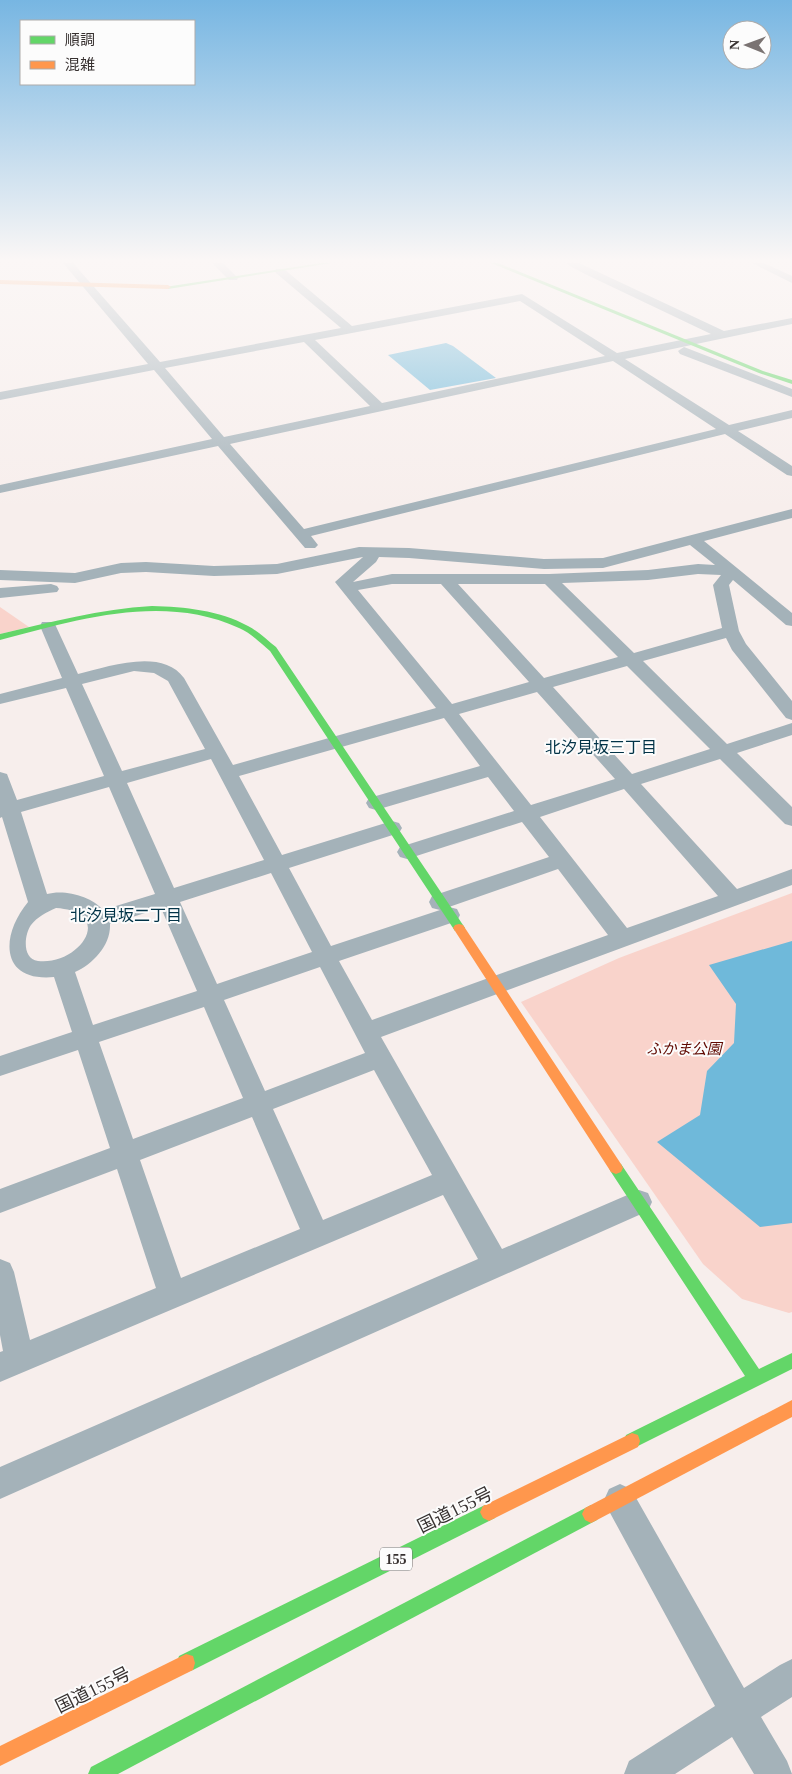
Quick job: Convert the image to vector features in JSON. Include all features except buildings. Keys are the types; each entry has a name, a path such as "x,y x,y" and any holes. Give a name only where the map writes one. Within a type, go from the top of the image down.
{"main road":[{"path":"685,347 792,382"},
{"path":"0,637 105,612 153,608 197,612 234,622 262,638 273,649 336,742 756,1378"},
{"name":"国道155号","path":"0,1756 792,1361"},
{"path":"98,1774 792,1408"}],"street":[{"path":"140,346 322,559"},
{"path":"0,396 265,346"},
{"path":"315,346 379,407"},
{"path":"598,346 792,472"},
{"path":"0,489 615,357 689,346"},
{"path":"685,347 792,393"},
{"path":"301,534 792,414"},
{"path":"0,575 75,578 121,568 146,567 214,571 277,569 359,552 409,553 544,564 603,563 792,513"},
{"path":"693,539 792,621"},
{"path":"371,553 371,559 343,582 446,710 622,938"},
{"path":"0,593 65,588 167,569"},
{"path":"348,588 374,581 392,579 548,579 648,575 698,569 732,571"},
{"path":"732,571 721,585 731,631 738,646 792,714"},
{"path":"445,579 733,898"},
{"path":"548,579 792,819"},
{"path":"48,626 316,1235"},
{"path":"228,772 731,631"},
{"path":"0,699 134,666 157,668 175,678 215,752 228,772 380,1058 496,1265"},
{"path":"408,852 792,729"},
{"path":"5,809 215,752"},
{"path":"376,803 492,769"},
{"path":"0,778 5,809 39,903"},
{"path":"98,920 392,828"},
{"path":"0,1066 326,956 562,860"},
{"path":"366,1032 792,877"},
{"path":"69,900 82,904 92,910 98,920 99,930 96,941 88,952 77,961 47,970 31,970 18,966 8,958 2,949 7,927 15,917 39,903 69,900"},
{"path":"62,967 173,1296"},
{"path":"0,1201 380,1058"},
{"path":"0,1272 10,1363 450,1180"},
{"path":"0,1483 639,1202"},
{"path":"620,1500 708,1660 774,1774"},
{"path":"642,1774 792,1677"}],"green space":[{"path":"0,607 29,627 0,634"},
{"name":"ふかま公園","path":"792,893 792,1312 789,1313 742,1299 703,1264 521,1002 619,958"}],"water":[{"path":"433,346 453,346 496,378 430,390 388,355"},
{"path":"792,941 792,1223 760,1227 657,1142 700,1115 707,1071 734,1043 736,1004 709,965"}],"traffic: fast":[{"path":"697,346 761,372 792,382"},
{"path":"0,637 91,615 121,610 152,608 183,609 213,615 246,628 273,649 459,928"},
{"path":"616,1168 756,1378"},
{"path":"632,1441 792,1361"},
{"path":"186,1663 489,1512"},
{"path":"98,1774 591,1514"}],"traffic: slow":[{"path":"459,928 616,1168"},
{"path":"591,1514 792,1408"},
{"path":"489,1512 632,1441"},
{"path":"0,1756 186,1663"}],"district":[{"name":"北汐見坂三丁目","path":"601,747"},
{"name":"北汐見坂二丁目","path":"126,915"}]}
